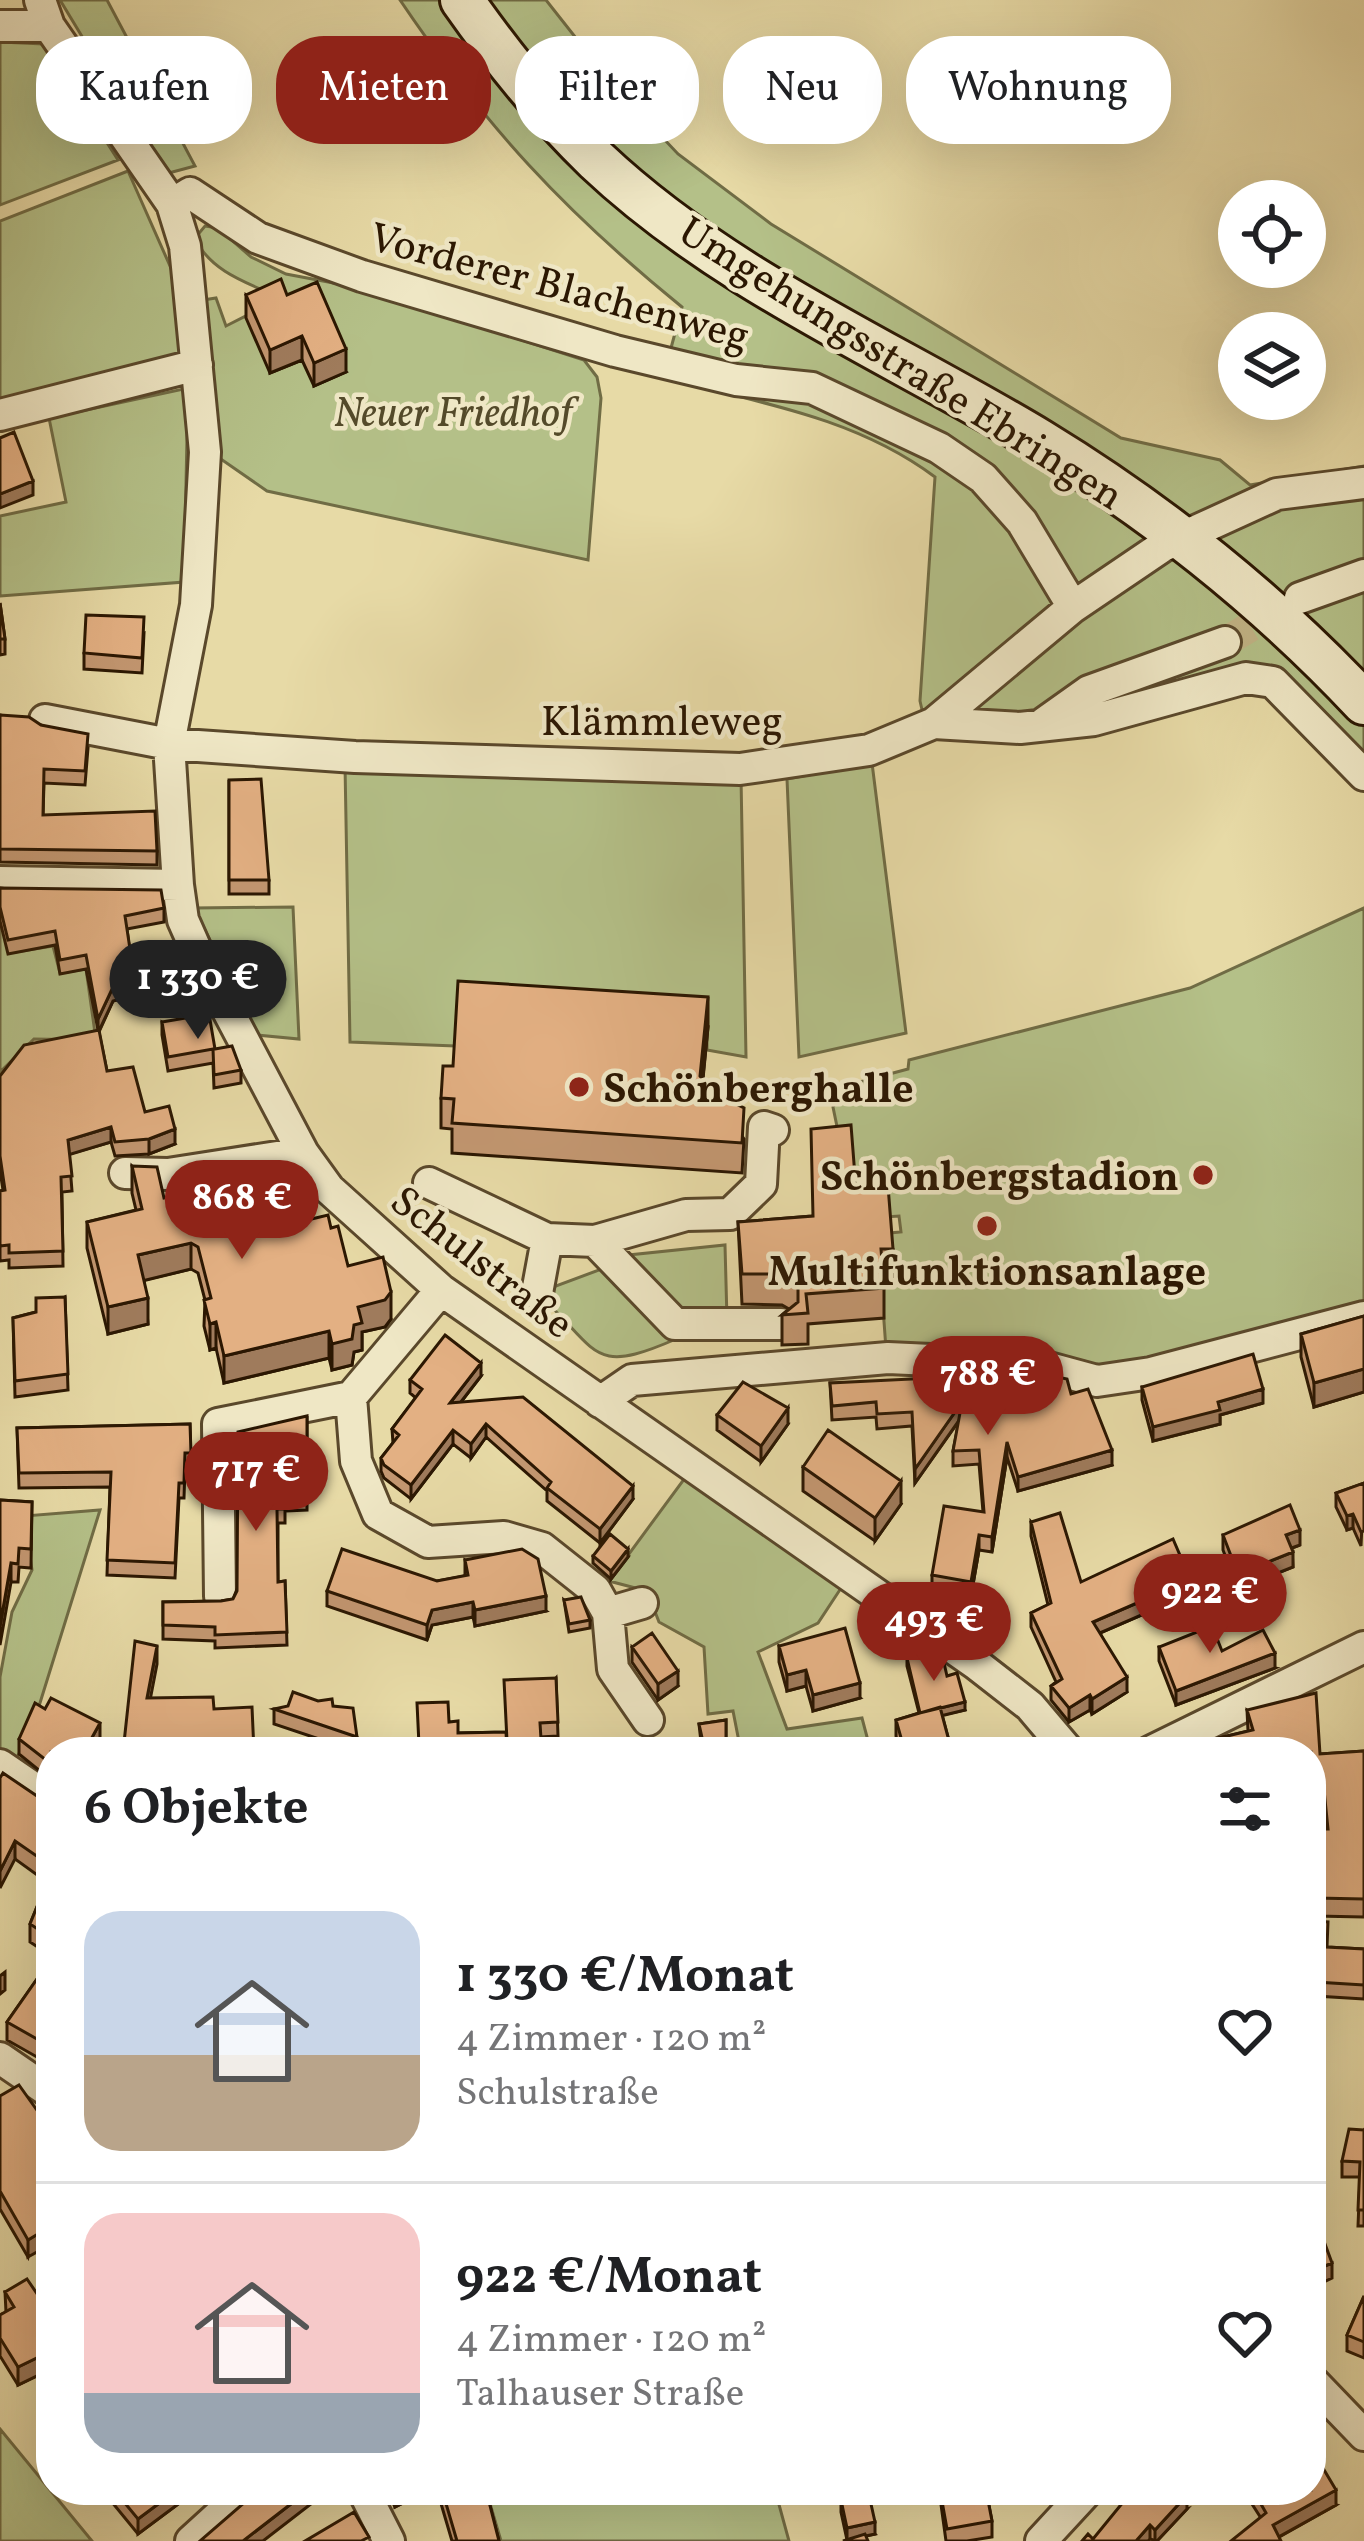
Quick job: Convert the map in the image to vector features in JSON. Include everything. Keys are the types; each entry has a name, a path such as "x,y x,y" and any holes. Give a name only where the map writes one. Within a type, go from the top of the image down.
{"street":[{"name":"Umgehungsstraße Ebringen","path":"462,0 543,105 598,162 660,212 773,290 1043,443 1181,537 1364,703"},
{"path":"0,26 45,13 172,204"},
{"name":"Vorderer Blachenweg","path":"172,204 190,194 257,238 615,351 736,380 812,388 939,448 983,478 1022,522 1073,607"},
{"name":"Schulstraße","path":"172,204 202,276 196,365 205,452 196,605 170,744 178,885 183,920 303,1153 329,1189 441,1290 976,1664 1030,1706 1056,1737"},
{"path":"0,416 196,365"},
{"name":"Klämmleweg","path":"45,720 170,744 355,758 740,769 869,750 934,723 1073,607 1181,537 1277,494 1364,483"},
{"path":"1300,598 1363,579"},
{"path":"1044,723 1089,691 1225,641"},
{"path":"934,723 1020,728 1094,721 1246,678 1273,682 1364,775"},
{"path":"0,882 178,885"},
{"path":"429,1183 548,1239 595,1241 686,1215 730,1214 761,1184 768,1128 734,1111"},
{"path":"125,1172 168,1174 303,1153"},
{"path":"537,1294 548,1239"},
{"path":"595,1241 675,1324 781,1324"},
{"path":"220,1596 218,1424 351,1397 441,1290"},
{"path":"600,1402 632,1381 888,1358 1038,1365 1097,1381 1151,1373 1364,1317"},
{"path":"351,1397 362,1485 392,1526 428,1542 524,1540 595,1590 608,1613 613,1669 648,1720"},
{"path":"608,1613 642,1603"},
{"path":"1181,1737 1364,1647"},
{"path":"0,1765 36,1790"},
{"path":"0,2059 36,2083"},
{"path":"1326,2396 1364,2435"},
{"path":"191,2541 231,2505"},
{"path":"371,2505 389,2541"},
{"path":"1041,2541 1074,2505"}],"green space":[{"path":"60,0 107,0 126,36 82,36"},
{"path":"400,0 546,0 574,36 515,36 515,144 669,144 771,224 1121,438 1220,460 1250,485 1364,466 1364,791 1288,705 1264,688 928,736 920,701 935,477 839,426 663,378 682,307 563,201 491,122 491,36 426,36"},
{"path":"0,42 36,44 36,144 108,144 118,160 0,205"},
{"path":"147,144 183,144 195,166 165,174"},
{"path":"128,171 174,275 185,357 0,407 0,221"},
{"name":"Neuer Friedhof","path":"205,226 218,228 251,257 286,274 360,288 584,360 597,377 601,398 588,560 267,491 215,455 203,300 216,298 226,326 281,298 232,276 210,260 195,238"},
{"path":"188,388 184,582 0,596 0,516 66,502 49,418"},
{"path":"872,763 906,1033 799,1057 787,779"},
{"path":"345,765 741,777 746,1057 707,1050 707,1027 456,1046 350,1042"},
{"path":"293,907 299,1039 257,1035 194,908"},
{"path":"1364,908 1364,1303 1110,1371 1004,1347 886,1349 881,1280 890,1233 901,1232 899,1216 856,1219 833,1107 848,1085 908,1069 909,1060 1190,988"},
{"path":"0,918 9,953 53,946 60,973 86,969 96,1040 34,1039 0,1072"},
{"path":"725,1245 727,1320 672,1312 619,1256"},
{"path":"607,1267 676,1339 626,1356 610,1356 586,1343 537,1293"},
{"path":"693,1467 849,1576 818,1623 758,1652 787,1729 862,1718 867,1737 738,1737 733,1711 708,1714 704,1647 659,1622 647,1591 609,1581"},
{"path":"100,1510 35,1719 17,1758 0,1753 0,1677 12,1612 32,1570 24,1516"},
{"path":"0,2429 36,2473 36,2505 62,2505 92,2541 0,2541"},
{"path":"490,2505 779,2505 789,2541 501,2541"}],"building":[{"path":"281,279 287,295 317,282 346,349 314,363 302,336 270,350 246,295"},
{"path":"14,432 33,481 0,494 0,438"},
{"path":"86,615 144,617 142,658 84,653"},
{"path":"0,715 29,717 41,725 88,734 85,771 44,769 43,815 155,811 157,851 0,849"},
{"path":"261,779 269,880 229,880 229,780"},
{"path":"0,888 161,890 164,908 125,916 135,982 113,987 98,1019 86,955 60,960 55,931 8,940"},
{"name":"Schönberghalle","path":"458,981 708,997 700,1076 714,1093 744,1108 742,1143 452,1123 454,1099 441,1098 443,1066 453,1066"},
{"path":"209,1014 215,1049 232,1046 241,1070 214,1075 213,1049 168,1057 162,1022"},
{"path":"99,1030 107,1071 133,1067 145,1112 169,1106 175,1129 149,1139 115,1142 111,1127 68,1140 72,1176 61,1177 63,1251 9,1253 9,1245 0,1246 0,1191 5,1190 0,1076 24,1045"},
{"path":"851,1125 856,1189 888,1186 893,1249 881,1249 884,1288 806,1294 808,1313 782,1315 798,1302 798,1285 782,1274 742,1274 738,1222 813,1216 811,1129"},
{"path":"132,1166 157,1167 164,1198 249,1179 303,1221 328,1215 331,1228 338,1226 348,1266 383,1257 391,1292 385,1300 358,1307 362,1323 354,1325 352,1339 332,1344 329,1331 224,1356 216,1322 210,1324 204,1300 211,1298 198,1247 191,1243 138,1255 148,1298 108,1307 87,1222 142,1209"},
{"path":"65,1297 68,1374 15,1381 13,1318 36,1312 36,1298"},
{"path":"1364,1316 1364,1369 1314,1383 1301,1334"},
{"path":"445,1335 481,1363 450,1403 523,1397 633,1486 600,1529 547,1488 551,1482 486,1424 471,1444 453,1430 411,1485 384,1465 381,1458 399,1435 392,1429 422,1389 410,1380"},
{"path":"1253,1354 1263,1389 1218,1402 1220,1410 1153,1427 1142,1387"},
{"path":"1021,1369 1067,1379 1071,1394 1088,1389 1112,1450 1018,1477 1007,1442 992,1537 979,1535 971,1582 932,1575 944,1506 984,1512 979,1450 953,1451 962,1402 915,1469 912,1412 877,1414 876,1402 832,1406 830,1383 952,1377 952,1388 1000,1380 999,1375"},
{"path":"743,1382 788,1408 761,1446 717,1415"},
{"path":"307,1416 307,1496 284,1497 285,1509 277,1509 278,1582 285,1581 287,1632 215,1635 215,1627 163,1625 163,1602 221,1601 233,1599 237,1591 238,1432"},
{"path":"190,1424 191,1453 185,1453 184,1483 179,1483 175,1563 107,1560 111,1472 19,1473 17,1428"},
{"path":"828,1430 901,1481 875,1518 803,1467"},
{"path":"1364,1483 1364,1531 1361,1532 1336,1493"},
{"path":"0,1500 32,1502 31,1549 19,1548 18,1564 11,1563 0,1626"},
{"path":"1290,1505 1300,1530 1286,1535 1293,1552 1238,1574 1223,1535"},
{"path":"1060,1513 1081,1582 1173,1539 1185,1567 1168,1574 1174,1587 1093,1622 1127,1677 1069,1708 1051,1686 1062,1679 1031,1613 1051,1603 1031,1522"},
{"path":"610,1534 628,1549 611,1571 593,1556"},
{"path":"342,1549 437,1581 468,1575 465,1560 522,1549 538,1559 546,1596 475,1610 473,1602 432,1610 427,1625 327,1591"},
{"path":"581,1597 590,1620 569,1624 564,1600"},
{"path":"1212,1626 1222,1651 1263,1630 1275,1653 1176,1691 1159,1647"},
{"path":"845,1628 860,1683 813,1695 806,1670 787,1675 779,1646"},
{"path":"652,1633 678,1671 658,1684 632,1647"},
{"path":"135,1641 157,1646 147,1698 213,1697 214,1709 252,1707 253,1737 125,1737"},
{"path":"930,1653 933,1665 944,1663 947,1676 957,1673 965,1702 920,1713 907,1658"},
{"path":"556,1678 558,1722 540,1723 541,1737 507,1737 504,1680"},
{"path":"293,1692 353,1708 357,1737 274,1709 288,1706"},
{"path":"1316,1693 1319,1737 1223,1737 1253,1730 1247,1710"},
{"path":"51,1698 100,1723 92,1737 36,1737 36,1752 19,1739 35,1703 45,1709"},
{"path":"448,1702 449,1722 458,1721 458,1733 506,1732 506,1737 419,1737 417,1703"},
{"path":"940,1707 948,1737 901,1737 896,1720"},
{"path":"726,1720 726,1737 702,1737 699,1724"},
{"path":"1364,1751 1364,1899 1326,1898 1326,1754"},
{"path":"3,1773 36,1795 36,1856 15,1841 0,1871"},
{"path":"1326,1922 1327,1947 1364,1949 1364,1985 1326,1983"},
{"path":"36,1980 36,2038 7,2022"},
{"path":"19,2085 36,2109 36,2235 28,2240 0,2191 0,2096"},
{"path":"1349,2129 1364,2130 1364,2210 1358,2210 1360,2162 1342,2161"},
{"path":"27,2279 36,2292 36,2358 18,2367 0,2338 0,2315 14,2307 5,2292"},
{"path":"1364,2296 1364,2342 1347,2335"},
{"path":"1326,2473 1336,2490 1326,2496"},
{"path":"126,2505 157,2505 138,2519"},
{"path":"242,2505 290,2505 243,2541 200,2541"},
{"path":"446,2505 490,2505 499,2541 457,2541"},
{"path":"842,2505 871,2505 875,2522 847,2528"},
{"path":"943,2505 989,2505 992,2521 947,2529"},
{"path":"1121,2505 1178,2505 1155,2530 1150,2525 1136,2541 1082,2541 1088,2534 1093,2539"},
{"path":"1261,2505 1309,2505 1273,2525 1281,2541 1231,2541 1266,2513"},
{"path":"354,2512 369,2537 305,2541"}],"tunnel":[{"path":"1225,642 1287,605"}],"place":[{"name":"Schönberghalle","path":"579,1087"},
{"name":"Schönbergstadion","path":"1203,1175"},
{"name":"Multifunktionsanlage","path":"987,1226"}]}
